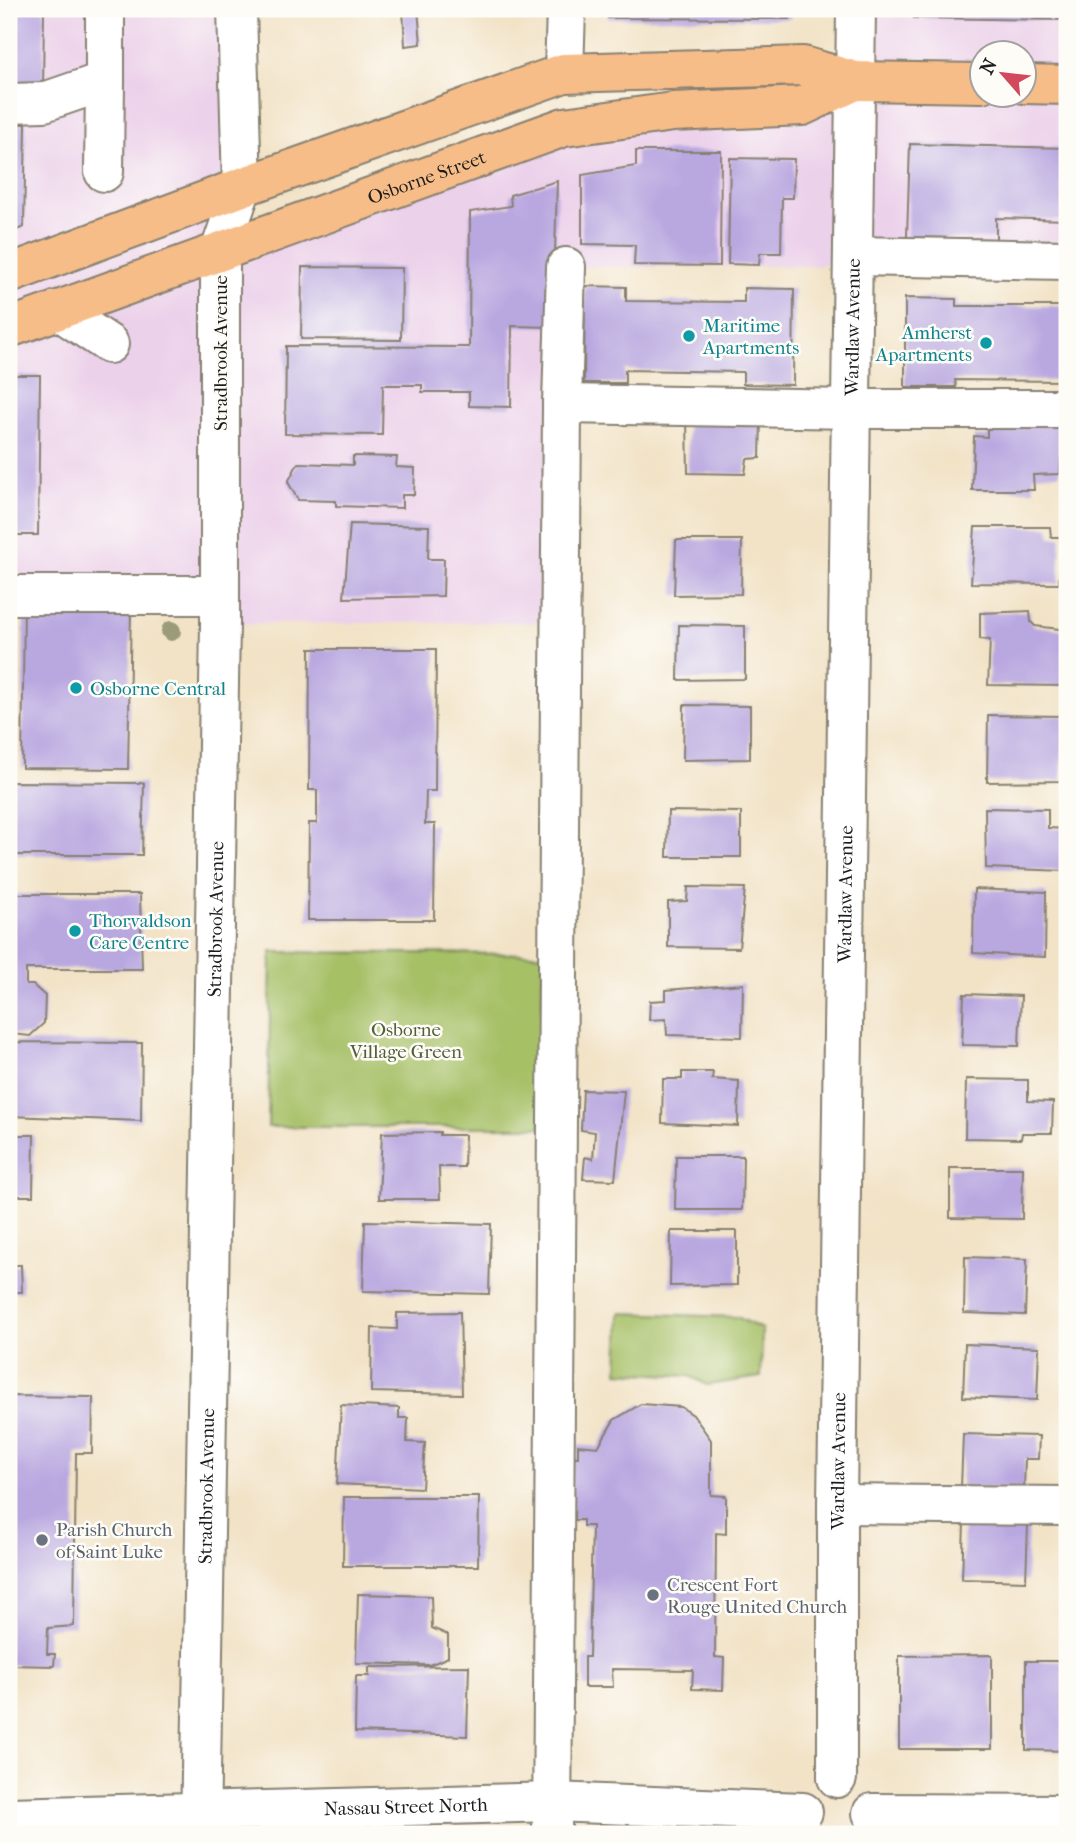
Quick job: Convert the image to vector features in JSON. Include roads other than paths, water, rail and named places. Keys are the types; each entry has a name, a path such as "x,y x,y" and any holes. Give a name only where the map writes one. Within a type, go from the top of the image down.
{"main road":[{"name":"Osborne Street","path":"9,274 242,187 565,73 803,66 855,81 968,83"},
{"name":"Osborne Street","path":"9,328 564,127 673,112 802,106 855,81"},
{"path":"1038,84 1067,85"},
{"path":"505,94 519,143"}],"street":[{"path":"104,172 105,9"},
{"name":"Stradbrook Avenue","path":"200,1822 220,595 220,251 242,187 237,9"},
{"path":"565,73 566,9"},
{"name":"Wardlaw Avenue","path":"837,1778 837,1504 856,9"},
{"path":"20,103 44,102 105,81"},
{"path":"853,256 1067,260"},
{"path":"553,1818 562,404 566,267"},
{"path":"58,310 109,344"},
{"path":"562,404 853,409 1067,409"},
{"path":"9,595 220,595"},
{"path":"837,1504 1067,1506"},
{"path":"806,1823 805,1801 817,1785 837,1778 858,1785 871,1802 869,1824 1067,1814"},
{"name":"Nassau Street North","path":"9,1817 200,1822 553,1818 806,1823"}],"place":[{"name":"Maritime Apartments","path":"689,336"},
{"name":"Amherst Apartments","path":"986,343"},
{"name":"Osborne Central","path":"76,688"},
{"name":"Thorvaldson Care Centre","path":"75,931"},
{"name":"Parish Church of Saint Luke","path":"42,1540"},
{"name":"Crescent Fort Rouge United Church","path":"653,1595"}],"park label":[{"name":"Osborne Village Green","path":"406,1040"}]}
